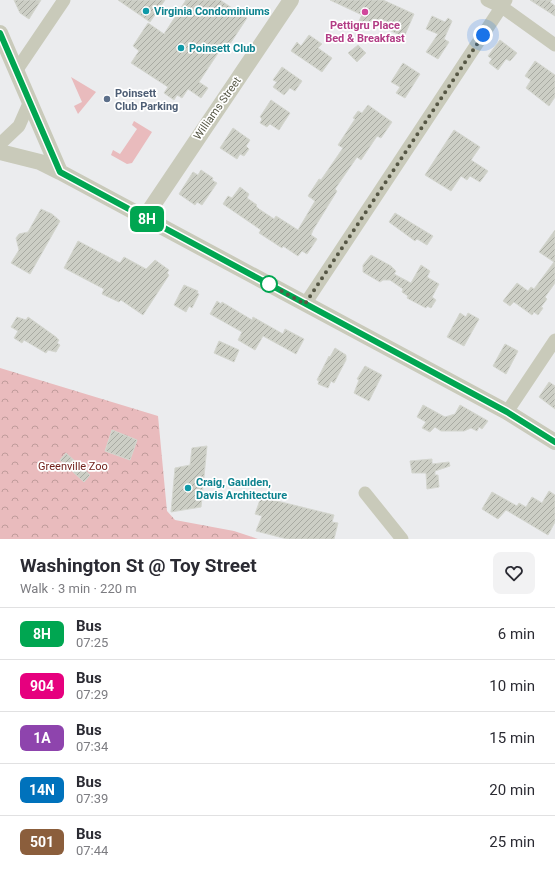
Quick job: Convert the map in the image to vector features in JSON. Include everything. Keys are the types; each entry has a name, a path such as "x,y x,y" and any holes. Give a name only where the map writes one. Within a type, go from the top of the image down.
{"street":[{"path":"16,71 64,0"},
{"name":"Williams Street","path":"145,217 290,0"},
{"path":"487,0 504,3 555,45"},
{"path":"305,304 504,3"},
{"path":"0,33 60,172"},
{"path":"0,144 19,126 30,101"},
{"path":"0,152 40,162 60,172 507,412 555,442"},
{"path":"507,412 555,340"},
{"path":"365,493 402,539"}],"green space":[{"path":"71,77 96,92 78,114 74,106 82,102"},
{"path":"134,121 152,132 132,163 127,164 111,155 113,150 120,154 137,129 132,125"},
{"name":"Greenville Zoo","path":"0,368 158,416 167,511 175,520 234,531 258,539 0,539"}],"building":[{"path":"14,0 41,0 29,19 20,13"},
{"name":"Virginia Condominiums","path":"118,0 165,0 150,22"},
{"name":"Poinsett Club","path":"186,0 220,0 247,18 224,53 220,50 199,82 208,88 201,98 188,89 182,98 177,95 174,100 164,93 168,87 131,63 139,51 133,46 148,23 164,34"},
{"path":"330,0 383,0 414,14 404,37 370,21 367,27 358,23 362,15"},
{"path":"530,0 552,0 550,2 555,6 555,16"},
{"path":"432,16 445,22 448,18 452,21 444,39 449,42 438,59 426,52 438,34 426,29"},
{"path":"309,35 322,44 318,48 332,58 322,72 291,51 297,42 301,46"},
{"path":"500,40 517,53 510,61 506,59 498,70 489,63 492,59 488,56"},
{"path":"358,45 366,53 357,62 348,53"},
{"path":"535,61 555,75 555,97 549,106 526,88 531,80 525,76"},
{"path":"403,63 420,74 405,98 396,93 400,87 391,82"},
{"path":"282,67 302,81 295,91 290,88 284,95 273,87 277,82 273,80"},
{"path":"271,100 290,113 279,130 270,124 267,127 260,123 262,119 260,117"},
{"path":"368,105 392,122 381,138 377,136 361,160 357,157 335,189 337,191 313,230 311,235 317,239 307,254 302,251 298,256 283,246 282,248 259,233 261,230 223,204 228,196 232,198 240,187 249,194 247,198 257,205 256,206 259,209 274,219 276,216 298,230 315,201 308,196 343,148 338,145 355,119 353,118 358,111 362,113"},
{"path":"233,128 250,140 246,146 249,149 244,156 240,154 237,159 220,148"},
{"path":"454,130 480,147 471,160 488,171 480,182 470,176 467,180 461,176 451,191 425,175"},
{"path":"201,170 213,178 212,180 217,183 202,205 197,202 195,205 179,194 193,172 198,175"},
{"path":"41,209 52,214 60,221 30,274 11,263 19,250 16,238 19,234 28,232"},
{"path":"395,213 433,236 427,245 417,239 415,241 389,222"},
{"path":"555,230 555,283 545,297 547,299 541,307 543,308 538,315 534,312 532,315 514,302 510,306 503,301 517,283 528,291 531,287 534,289 554,262 539,252"},
{"path":"78,241 120,263 124,257 146,269 155,260 169,270 167,273 169,275 143,315 121,300 119,302 102,294 104,289 64,268"},
{"path":"371,255 391,266 396,271 394,274 411,283 421,265 430,271 427,277 439,284 432,297 436,300 431,308 427,306 426,308 407,298 408,296 402,292 403,289 390,280 383,280 380,282 363,272 363,265"},
{"path":"184,285 198,291 197,293 199,294 192,308 189,306 186,312 174,305"},
{"path":"217,301 221,304 222,302 252,320 253,317 283,334 285,329 304,339 296,354 263,336 255,350 238,340 242,332 210,314"},
{"path":"460,313 466,317 468,313 479,319 464,346 447,337"},
{"path":"17,317 26,320 28,317 56,337 59,340 57,343 60,345 56,352 48,350 46,353 24,340 22,343 14,338 18,331 11,327"},
{"path":"219,341 239,350 234,362 214,353"},
{"path":"505,344 518,351 506,374 493,366"},
{"path":"335,348 346,355 346,360 334,383 331,381 328,388 318,384 319,381 317,380 329,356 330,357"},
{"path":"365,366 382,375 369,401 354,393 359,380 357,379"},
{"path":"549,382 555,386 555,409 539,397"},
{"path":"423,405 445,417 455,414 460,405 488,421 482,429 479,427 477,431 471,428 464,431 441,431 435,427 430,432 422,428 426,422 417,417"},
{"path":"112,430 137,440 130,460 105,451"},
{"name":"Craig, Gaulden, Davis Architecture","path":"207,446 201,507 171,512 175,468 190,465 192,448"},
{"path":"66,453 90,475 84,482 60,460"},
{"path":"432,459 432,464 449,462 450,466 435,471 435,475 438,475 439,487 427,489 426,473 412,473 410,461"},
{"path":"549,491 555,495 555,522 548,535 506,510 498,519 482,509 492,492 517,506 519,503 526,507 532,497 542,503"},
{"path":"261,497 334,515 332,522 338,523 334,539 287,539 256,531 262,516 255,514"}],"bus line":[{"name":"8H","path":"0,33 60,172 507,412 555,442"}],"place":[{"name":"Virginia Condominiums","path":"146,11"},
{"name":"Pettigru Place Bed & Breakfast","path":"365,12"},
{"name":"Poinsett Club","path":"181,48"},
{"name":"Poinsett Club Parking","path":"107,99"},
{"name":"Craig, Gaulden, Davis Architecture","path":"188,488"}],"route":[{"path":"269,284 305,304 483,35"}]}
